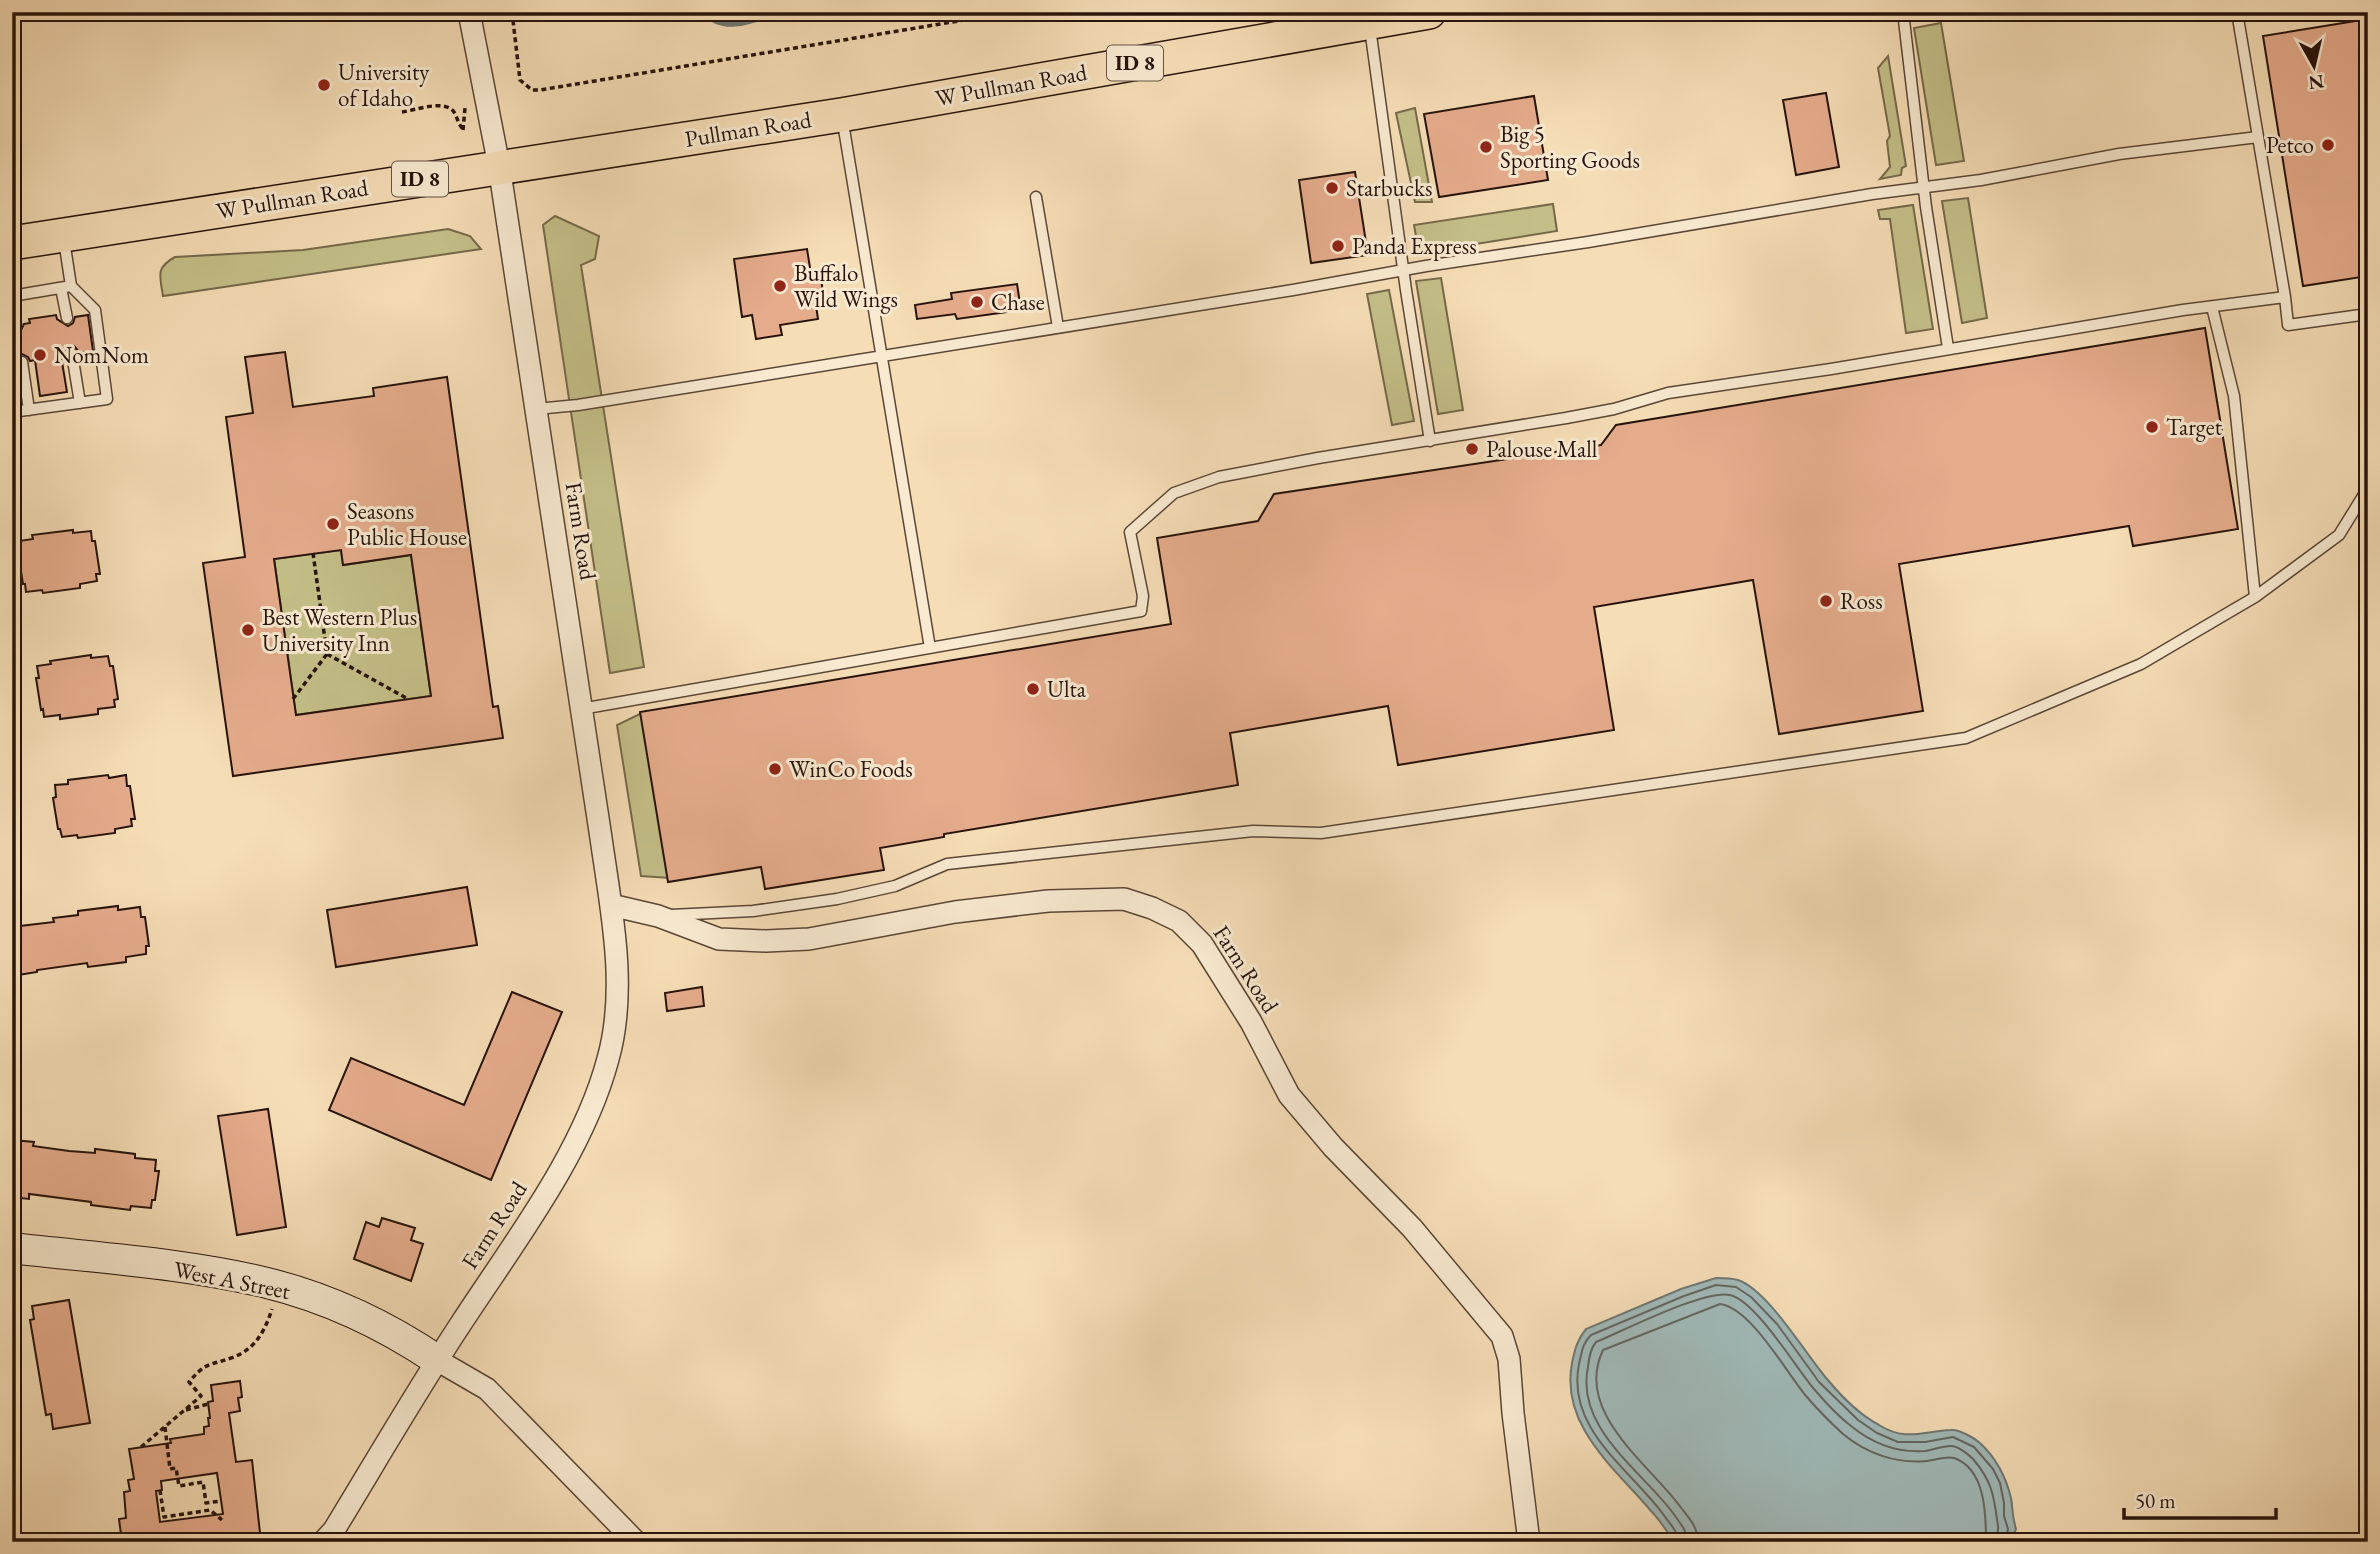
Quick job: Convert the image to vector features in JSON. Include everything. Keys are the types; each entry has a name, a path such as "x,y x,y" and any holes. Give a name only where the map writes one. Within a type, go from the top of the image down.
{"main road":[{"name":"W Pullman Road","path":"841,115 1429,12"},
{"name":"Pullman Road","path":"655,143 841,115"},
{"name":"W Pullman Road","path":"12,243 655,143"}],"street":[{"name":"Farm Road","path":"323,1542 334,1530 437,1360 559,1172 594,1102 609,1058 616,1013 617,971 611,905 499,166 470,12"},
{"name":"Farm Road","path":"611,905 658,916 719,939 766,941 809,939 955,912 1048,901 1124,899 1179,921 1202,944 1251,1022 1289,1095 1333,1147 1412,1228 1502,1336 1509,1359 1529,1542"},
{"name":"West A Street","path":"12,1248 183,1268 266,1283 334,1304 400,1334 437,1360"},
{"path":"437,1360 487,1389 636,1542"}],"lane":[{"path":"1903,12 1924,186 1948,348"},
{"path":"2237,12 2288,325 2368,314"},
{"path":"1369,22 1430,441"},
{"path":"841,115 930,648"},
{"path":"536,409 578,405 1924,186 1981,180 2119,154 2258,137"},
{"path":"1036,197 1058,327"},
{"path":"63,235 67,318"},
{"path":"12,412 107,399 95,310 66,287 12,297 16,325"},
{"path":"581,709 1141,611 1143,596 1130,532 1174,493 1219,477 1614,409 1668,393 1831,369 2183,310 2285,297"},
{"path":"2212,307 2234,396 2255,597"},
{"path":"72,354 80,403"},
{"path":"22,362 29,410"},
{"path":"658,916 753,911 837,898 895,886 947,864 1254,831 1321,833 1966,738 2141,664 2255,597 2339,535 2368,488"}],"path":[{"path":"512,12 517,69 520,80 532,89 550,89 1013,12"},
{"path":"402,112 440,104 455,113 463,130"},
{"path":"293,699 327,654 313,553"},
{"path":"327,654 408,699"},
{"path":"141,1447 201,1396 189,1382 206,1365 232,1358 260,1338 273,1304"},
{"path":"184,1410 208,1404"},
{"path":"165,1427 170,1469 176,1468 179,1486 203,1482 207,1511"},
{"path":"160,1490 164,1517 210,1510 222,1520"},
{"path":"206,1503 221,1500"}],"shaded area":[{"path":"1941,23 1964,161 1936,165 1914,28"},
{"path":"1888,56 1906,166 1902,168 1901,175 1880,179 1890,167 1887,141 1890,136 1878,68"},
{"path":"1415,108 1432,202 1415,202 1396,113"},
{"path":"1968,198 1987,318 1962,323 1942,201"},
{"path":"1553,204 1557,231 1419,253 1414,225"},
{"path":"1913,205 1933,329 1906,333 1890,219 1880,219 1878,210"},
{"path":"555,216 599,236 595,259 581,265 644,667 610,673 543,225"},
{"path":"448,229 470,236 481,249 163,296 160,273 164,265 175,257 303,250"},
{"path":"1441,278 1463,410 1438,414 1416,281"},
{"path":"1389,290 1414,421 1392,425 1367,294"},
{"path":"341,550 343,565 411,555 431,696 296,715 274,559"},
{"path":"646,711 670,878 641,876 617,725"}],"water":[{"path":"1716,1278 1738,1280 1762,1296 1833,1386 1871,1421 1889,1430 1906,1434 1954,1430 1980,1443 1996,1461 2009,1490 2016,1529 2011,1542 1674,1542 1657,1518 1607,1462 1582,1426 1574,1407 1570,1386 1572,1363 1580,1337 1586,1329 1681,1289"}],"building":[{"path":"2368,19 2368,276 2303,286 2263,36"},
{"path":"1826,93 1839,167 1796,175 1783,100"},
{"name":"Big 5 Sporting Goods","path":"1534,96 1548,180 1439,197 1424,114"},
{"path":"1355,172 1368,255 1311,263 1299,180"},
{"name":"Buffalo Wild Wings","path":"807,249 811,274 820,273 824,298 815,299 818,319 780,325 782,335 756,339 752,315 742,317 734,259"},
{"name":"Chase","path":"1017,284 1021,310 957,319 955,314 917,319 915,305 952,299 951,293"},
{"name":"NomNom","path":"56,315 57,319 68,326 73,323 75,317 88,315 93,351 80,353 74,346 67,348 61,356 67,392 40,396 35,360 30,361 22,354 17,356 12,364 12,332 20,332 24,324 30,323 29,319"},
{"path":"2205,328 2238,529 2133,546 2129,526 1899,564 1923,711 1779,734 1753,580 1594,607 1614,730 1398,765 1388,706 1230,733 1238,785 944,834 944,837 880,848 884,870 765,889 761,867 668,882 640,712 1171,624 1157,538 1258,521 1274,494 1601,445 1616,425"},
{"name":"Best Western Plus University Inn","path":"285,352 293,407 374,396 373,388 447,377 493,707 498,706 503,738 233,776 203,563 245,557 226,417 253,413 245,357","holes":["341,550 343,565 411,555 431,696 296,715 274,559"]},
{"path":"73,530 73,533 91,531 100,574 96,574 97,581 80,584 80,588 43,593 42,590 26,592 18,553 21,552 19,541 33,539 32,535"},
{"path":"91,655 91,658 108,656 110,666 113,666 118,699 114,700 115,707 98,709 98,714 60,719 60,715 44,717 36,678 39,678 37,666 51,664 50,661"},
{"path":"108,775 109,778 126,775 135,819 131,819 132,826 115,829 115,833 78,838 77,835 62,837 53,798 56,797 55,785 68,784 68,780"},
{"path":"467,887 477,945 336,967 327,910"},
{"path":"118,906 118,910 140,907 141,917 145,917 149,946 146,946 146,954 126,957 126,962 88,967 87,963 12,976 12,927 54,922 53,918 78,915 78,911"},
{"path":"702,987 704,1006 667,1011 665,993"},
{"path":"512,992 562,1012 491,1180 329,1110 351,1058 464,1105"},
{"path":"268,1109 286,1227 237,1235 218,1116"},
{"path":"12,1140 34,1142 33,1146 69,1151 95,1153 95,1149 135,1154 135,1158 156,1160 155,1171 159,1171 155,1200 152,1200 151,1208 131,1206 130,1210 29,1194 29,1199 12,1197"},
{"path":"382,1218 415,1228 411,1240 423,1244 411,1281 354,1259 366,1222 379,1227"},
{"path":"69,1300 90,1423 53,1429 51,1414 46,1415 30,1320 34,1319 32,1306"},
{"path":"240,1381 240,1411 229,1413 236,1462 252,1460 261,1542 122,1542 119,1519 126,1518 124,1492 130,1491 128,1480 134,1479 129,1449 171,1443 170,1439 204,1434 204,1427 209,1426 210,1418 208,1402 213,1401 211,1385","holes":["217,1473 223,1514 160,1522 156,1491 162,1490 161,1481"]}],"waterway":[{"path":"12,13 54,17 64,12"},
{"path":"705,12 712,19 730,24 777,12"}],"place":[{"name":"University of Idaho","path":"324,85"},
{"name":"Petco","path":"2328,145"},
{"name":"Big 5 Sporting Goods","path":"1486,147"},
{"name":"Starbucks","path":"1332,188"},
{"name":"Panda Express","path":"1338,246"},
{"name":"Buffalo Wild Wings","path":"780,286"},
{"name":"Chase","path":"977,302"},
{"name":"NomNom","path":"40,355"},
{"name":"Target","path":"2152,427"},
{"name":"Palouse Mall","path":"1472,449"},
{"name":"Seasons Public House","path":"333,524"},
{"name":"Ross","path":"1826,601"},
{"name":"Best Western Plus University Inn","path":"248,630"},
{"name":"Ulta","path":"1033,689"},
{"name":"WinCo Foods","path":"775,769"}]}
